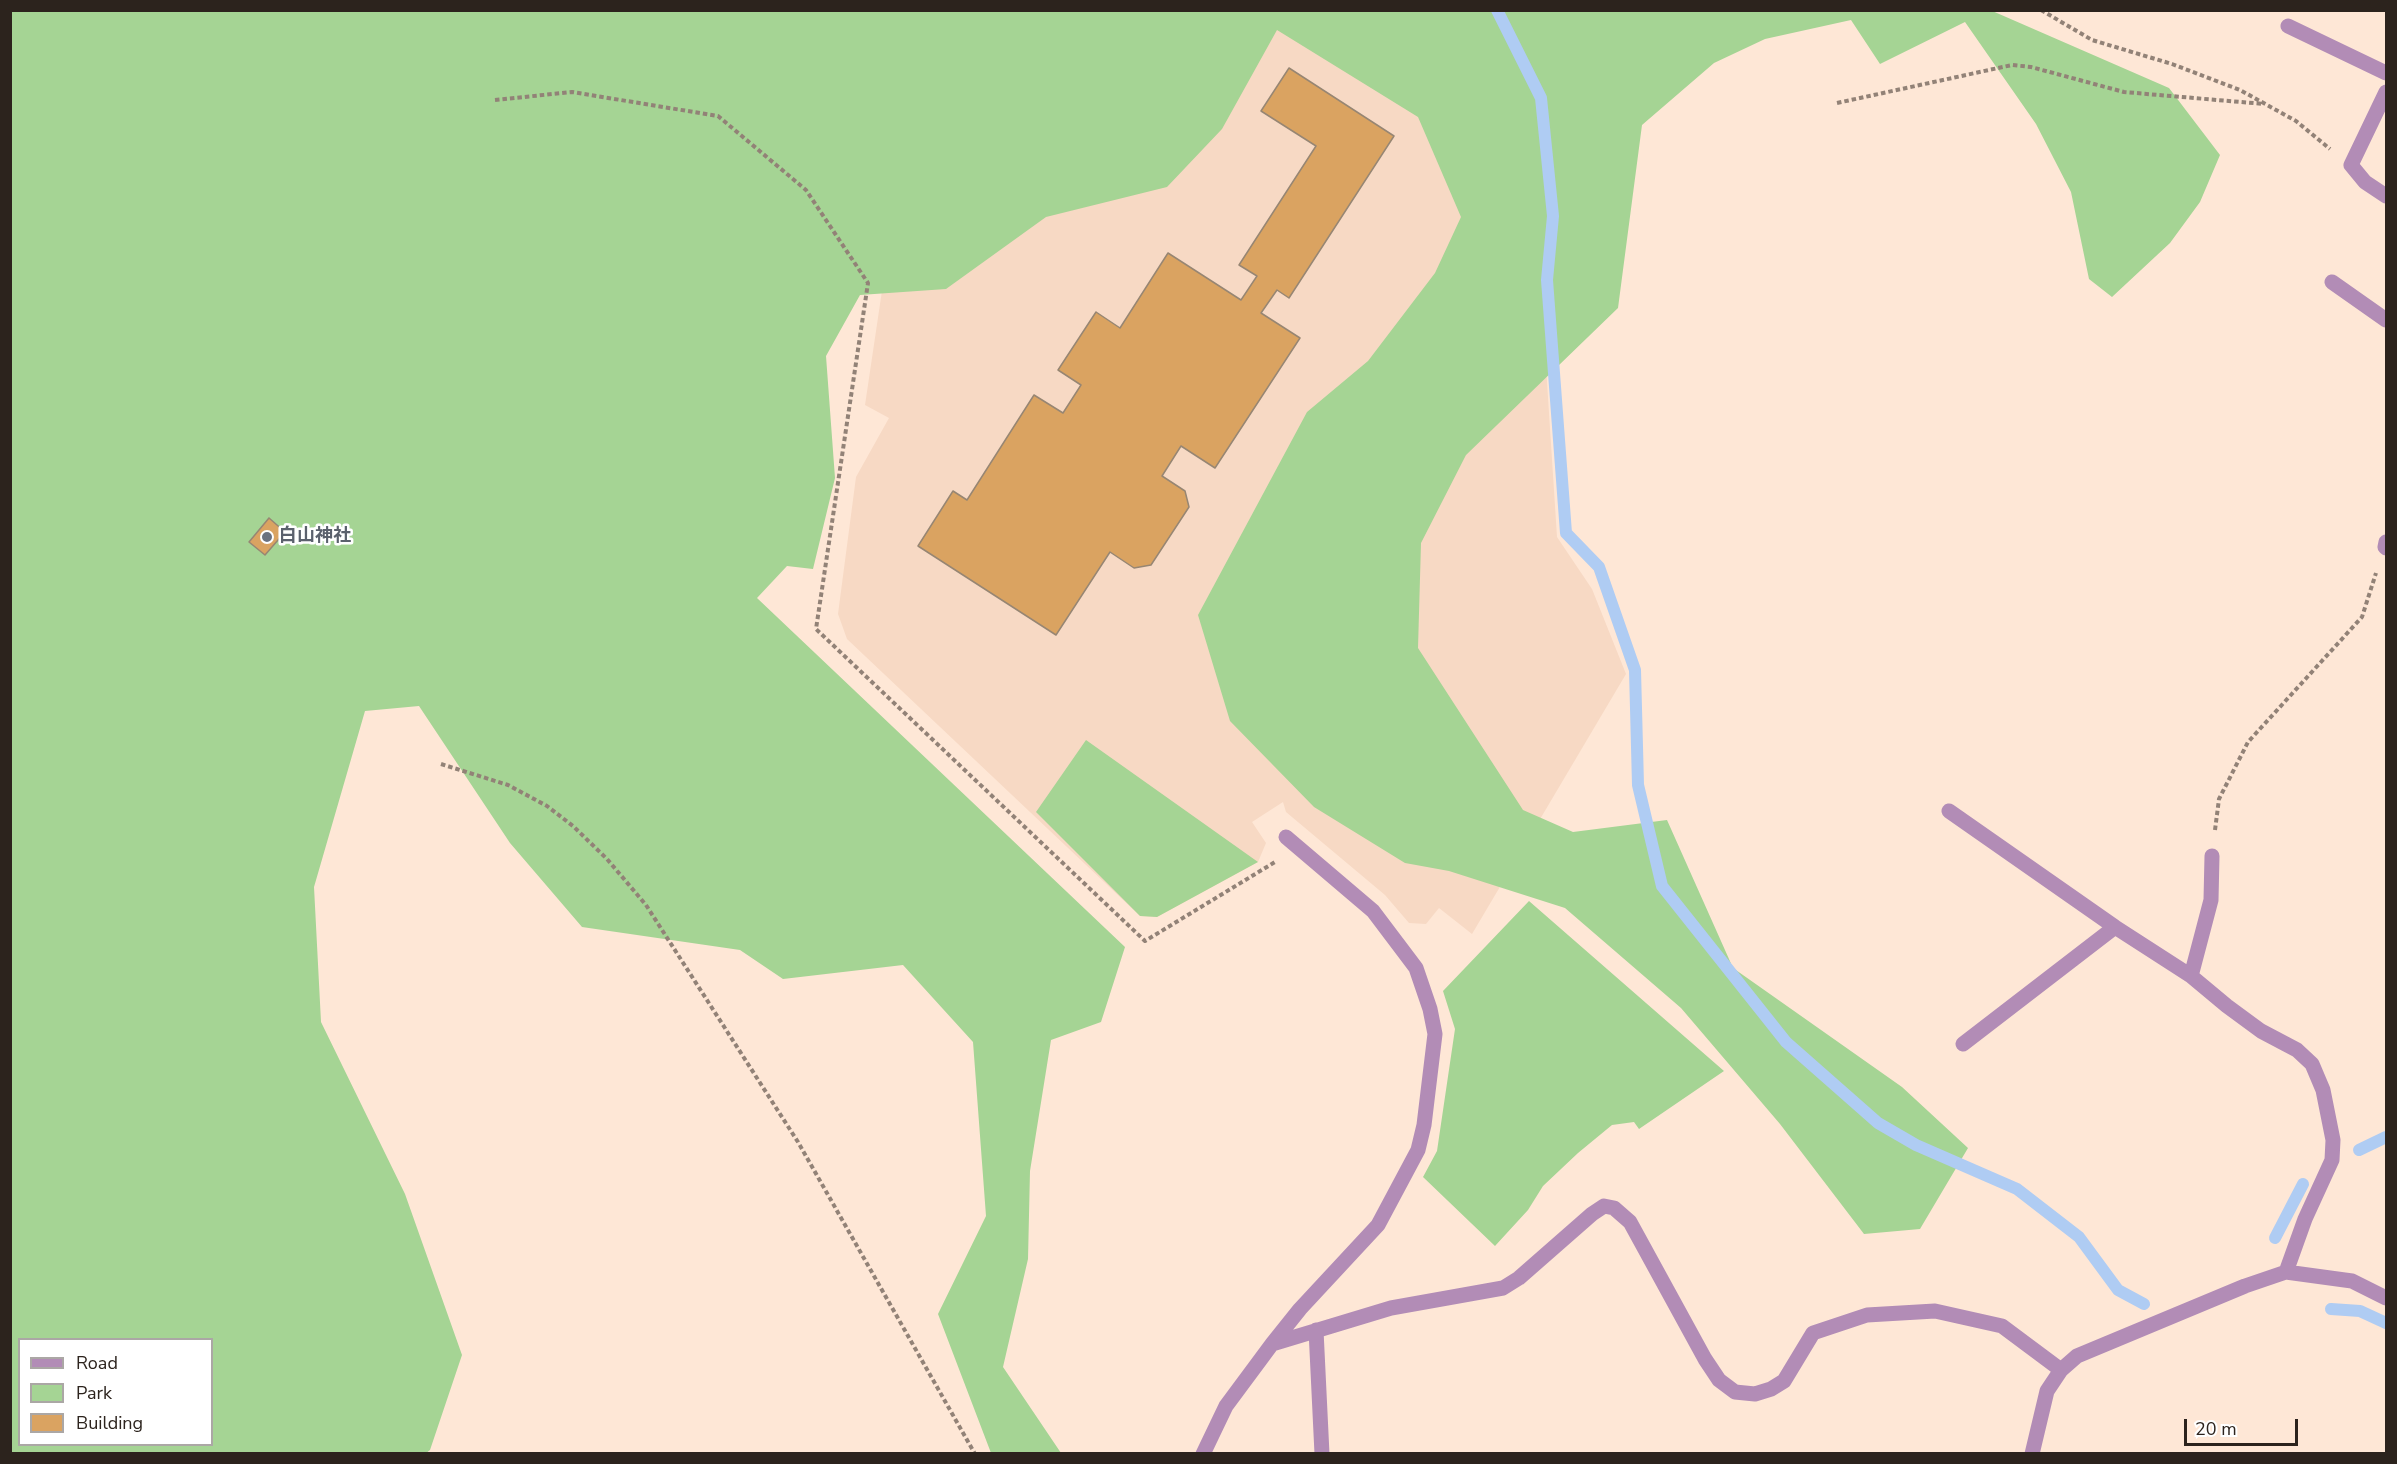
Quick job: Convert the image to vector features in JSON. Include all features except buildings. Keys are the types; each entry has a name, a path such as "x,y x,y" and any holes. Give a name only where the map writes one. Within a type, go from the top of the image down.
{"street":[{"path":"2288,26 2386,73"},
{"path":"2386,92 2351,165 2364,182 2386,196"},
{"path":"2332,282 2386,320"},
{"path":"1949,811 2115,927 2191,976 2227,1006 2261,1030 2297,1050 2312,1064 2323,1090 2332,1140 2331,1160 2305,1219 2286,1272"},
{"path":"1203,1454 1226,1406 1272,1344 1300,1309 1378,1225 1418,1149 1424,1125 1435,1034 1430,1009 1416,968 1373,911 1286,837"},
{"path":"2191,976 2211,900 2212,856"},
{"path":"1963,1044 2115,927"},
{"path":"1272,1344 1391,1308 1503,1288 1519,1278 1604,1206 1614,1208 1630,1222 1705,1359 1719,1380 1735,1392 1755,1394 1784,1382 1814,1333 1867,1315 1935,1311 2002,1326 2061,1370"},
{"path":"2032,1454 2047,1391 2061,1370 2077,1356 2245,1286 2286,1272 2352,1281 2386,1298"},
{"path":"1316,1330 1322,1454"}],"path":[{"path":"2041,10 2092,40 2172,64 2240,90 2296,121 2351,165"},
{"path":"1837,103 2012,65 2124,92 2265,104"},
{"path":"495,100 572,92 718,116 806,190 868,283 816,629 1145,941 1299,848"},
{"path":"2212,856 2218,799 2248,742 2361,617 2386,546"},
{"path":"441,764 508,785 547,806 573,826 608,859 646,904 798,1142 975,1454"}],"shaded area":[{"path":"1280,11 1530,118 1557,537 1592,589 1626,674 1472,934 1439,908 1426,924 1409,923 1385,895 1286,812 1283,802 1252,822 1266,843 1258,862 1157,917 1140,916 847,639 838,614 856,477 889,418 865,405 883,284"}],"green space":[{"path":"1990,10 2169,88 2220,155 2200,202 2170,243 2112,297 2089,279 2071,192 2036,124 1965,22 1880,64 1851,20 1765,39 1714,63 1642,125 1618,308 1466,455 1421,543 1418,648 1523,810 1573,832 1667,820 1733,968 1902,1087 1968,1148 1920,1229 1864,1234 1780,1124 1681,1008 1565,908 1449,871 1405,863 1314,807 1230,721 1198,615 1307,412 1368,361 1435,273 1461,217 1418,117 1277,30 1222,129 1167,187 1046,217 946,289 860,295 826,356 835,478 813,569 787,566 757,598 1125,947 1101,1022 1051,1040 1030,1171 1028,1259 1003,1367 1061,1453 991,1453 938,1314 986,1216 973,1042 903,965 783,979 740,950 582,927 510,843 419,706 365,711 314,887 321,1022 405,1194 462,1355 430,1450 425,1454 11,1453 10,11"},
{"path":"1086,740 1258,862 1157,917 1140,916 1036,812"},
{"path":"1529,901 1724,1071 1639,1129 1634,1122 1612,1125 1543,1186 1528,1210 1495,1246 1423,1177 1437,1151 1455,1029 1443,991"}],"waterway":[{"path":"1497,10 1541,98 1553,216 1547,280 1566,533 1599,567 1635,670 1638,785 1662,886 1786,1042 1878,1123 1916,1145 2017,1189 2079,1237 2118,1290 2144,1304"},
{"path":"2359,1150 2386,1137"},
{"path":"2275,1238 2303,1184"},
{"path":"2331,1309 2360,1311 2386,1323"}],"place":[{"name":"白山神社","path":"267,537"}]}
